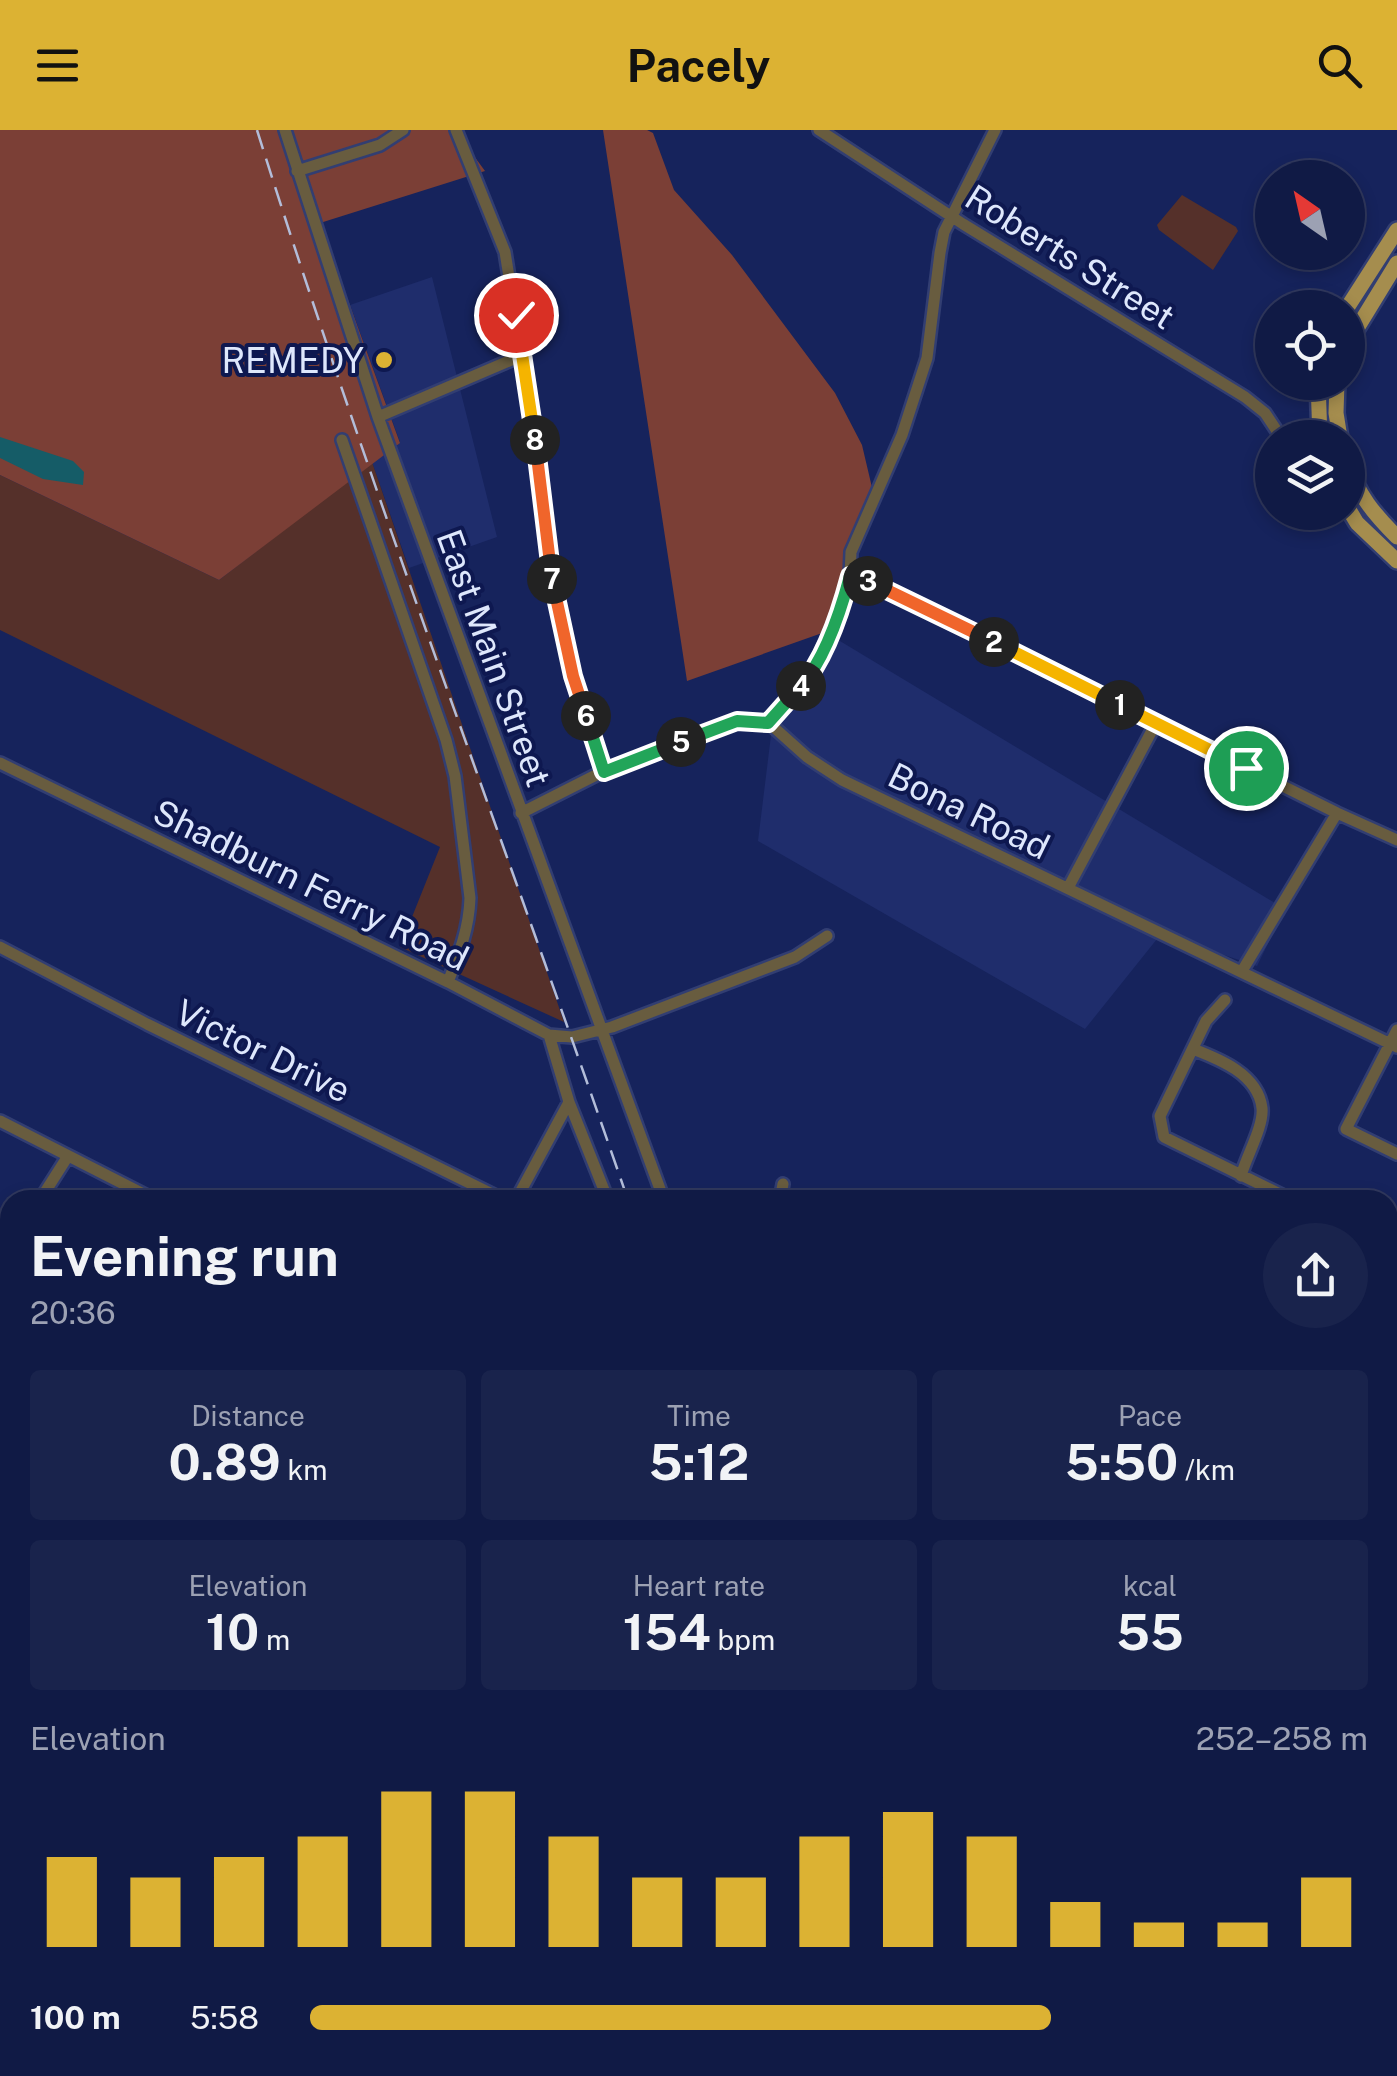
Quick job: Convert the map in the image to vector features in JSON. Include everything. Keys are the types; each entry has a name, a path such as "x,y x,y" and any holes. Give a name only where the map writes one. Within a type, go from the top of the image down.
{"main road":[{"path":"1358,290 1397,230"},
{"path":"1365,311 1397,263"},
{"path":"1365,500 1397,537"},
{"path":"1364,530 1397,561"}],"street":[{"name":"East Main Street","path":"285,130 378,417 660,1190"},
{"path":"297,171 380,145 403,130"},
{"path":"456,130 506,252 536,445 550,569 573,676 604,772"},
{"name":"Roberts Street","path":"819,130 952,217 1245,397 1269,420"},
{"path":"522,812 604,772 737,721 768,723 811,674 843,603 851,552 902,435 928,358 944,232 995,130"},
{"path":"378,417 523,355"},
{"path":"342,440 455,776 470,914 448,982"},
{"path":"850,576 876,583 1397,840"},
{"name":"Bona Road","path":"768,723 807,757 842,780 1394,1045"},
{"path":"1068,888 1156,723"},
{"name":"Shadburn Ferry Road","path":"0,763 550,1034"},
{"path":"1242,972 1337,813"},
{"path":"604,1190 570,1102 550,1034 572,1038 602,1030 795,958 828,936"},
{"name":"Victor Drive","path":"0,947 484,1190"},
{"path":"1225,1000 1206,1021 1160,1116 1164,1138 1271,1190"},
{"path":"1397,1030 1394,1045 1346,1129 1397,1154"},
{"path":"1193,1048 1238,1070 1254,1088 1262,1108 1241,1176"},
{"path":"522,1190 570,1102"},
{"path":"0,1121 135,1190"},
{"path":"46,1190 68,1156"},
{"path":"782,1190 783,1184"}],"shaded area":[{"path":"0,130 455,130 485,171 320,223 400,443 219,580 0,475"},
{"path":"603,130 653,133 674,190 732,255 835,393 862,445 874,496 825,632 687,681"},
{"path":"1182,195 1238,231 1213,270 1159,230 1157,225"},
{"path":"432,277 497,537 409,568 372,462 400,442 350,305"},
{"path":"0,437 73,461 84,472 83,485 43,479 0,458"},
{"path":"372,462 564,1022 400,947 440,847 0,630 0,475 219,580"},
{"path":"825,632 1285,909 1257,966 1161,934 1085,1029 758,841 774,711"}],"railway":[{"path":"257,130 392,533 624,1190"}],"place":[{"name":"REMEDY","path":"384,360"}],"route":[{"path":"516,315 550,569 573,676 604,772 737,721 768,723 811,674 843,603 850,576 876,583 1246,768"}]}
